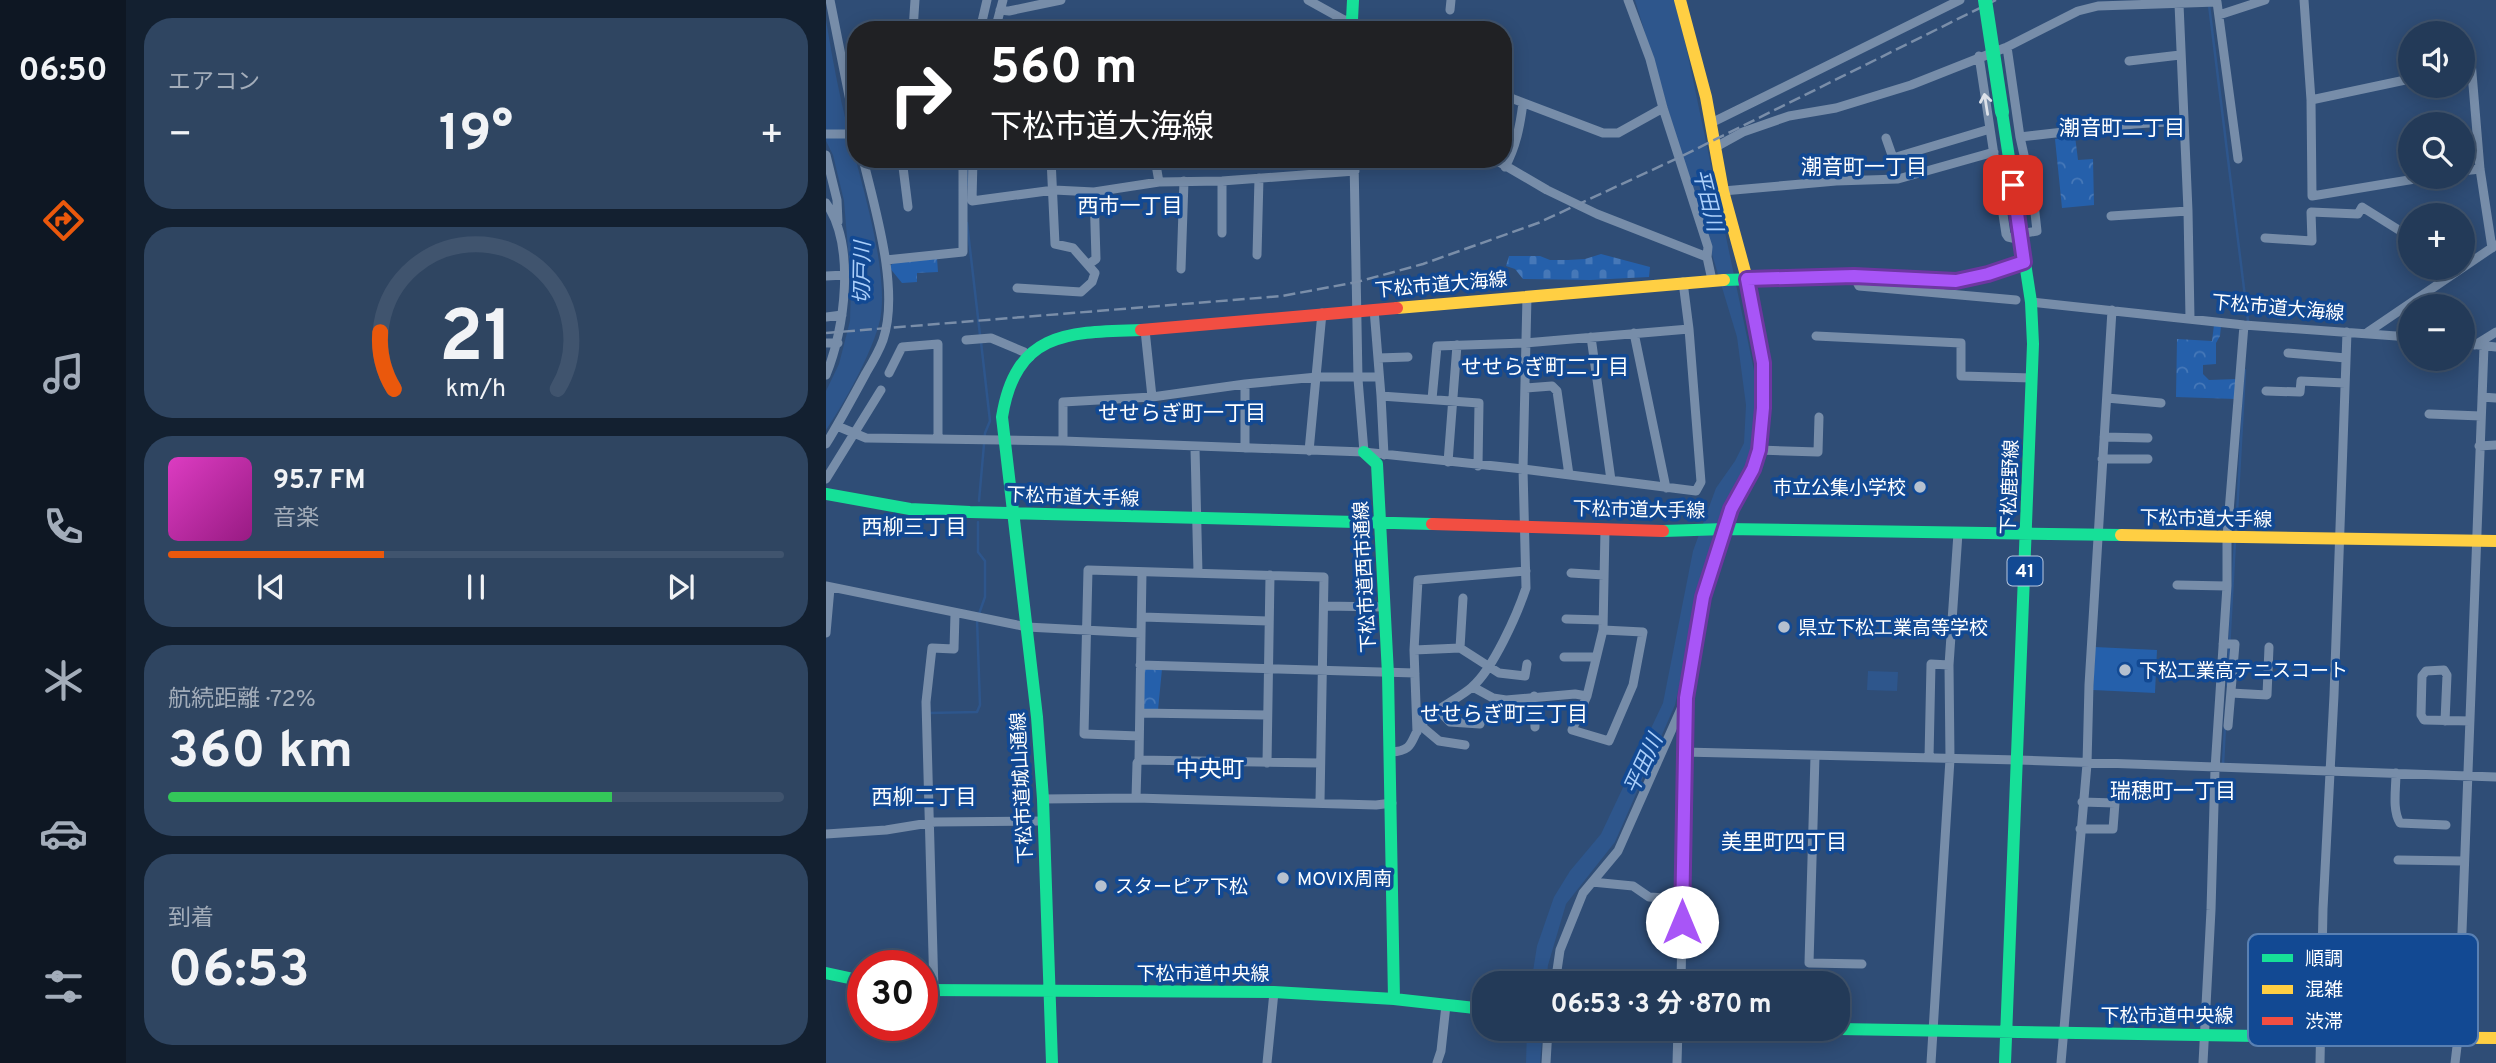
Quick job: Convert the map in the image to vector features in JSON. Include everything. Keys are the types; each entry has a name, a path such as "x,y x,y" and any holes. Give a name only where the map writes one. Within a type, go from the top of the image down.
{"street":[{"path":"830,0 847,90"},
{"path":"914,21 915,0"},
{"path":"982,21 987,0"},
{"path":"997,21 1003,0"},
{"path":"1000,10 1009,11 1061,0"},
{"path":"1308,0 1346,21"},
{"path":"1353,0 1357,21"},
{"path":"1628,0 1650,59 1708,247 1707,257 1712,280"},
{"path":"1680,0 1706,97 1723,191 1763,363 1759,450 1753,469 1721,529 1703,597 1686,698 1681,971"},
{"path":"1711,123 1960,0"},
{"name":"下松鹿野線","path":"1985,0 2021,237 2032,378 2005,1063"},
{"path":"2219,15 2265,0"},
{"path":"2304,0 2311,100 2312,197 2398,182"},
{"path":"1714,148 1743,132 1790,116 1836,108 1911,85 2007,47 2062,18 2098,6 2217,2 2238,159"},
{"path":"2179,4 2190,318"},
{"path":"1979,56 2006,234 2008,237 2021,237 2037,231 2007,47"},
{"path":"2129,61 2180,55"},
{"path":"2311,100 2398,82"},
{"path":"2474,98 2480,169 2494,247"},
{"path":"1512,99 1603,133 1618,133 1663,108"},
{"path":"1512,155 1523,103"},
{"path":"2020,137 2183,121"},
{"path":"1886,138 1893,158 1990,129"},
{"path":"826,134 847,133"},
{"path":"1723,191 1836,181 1898,179 1994,152"},
{"path":"826,156 837,200 838,231 845,275 838,342 826,374"},
{"path":"826,444 884,339 888,298 886,260 865,168"},
{"path":"903,168 908,207"},
{"path":"886,260 963,252 963,168"},
{"path":"972,168 972,201 1054,190 1094,192 1159,182 1222,181 1354,171"},
{"path":"1017,288 1080,292 1092,282 1095,273 1073,248 1055,244 1052,168"},
{"path":"1157,168 1159,182"},
{"path":"1507,168 1597,214 1707,257"},
{"path":"2475,170 2480,169"},
{"name":"下松市道西市通線","path":"1354,171 1356,311 1364,452 1377,464 1381,522 1391,752 1394,999"},
{"path":"1257,255 1259,178"},
{"path":"1181,269 1184,181"},
{"path":"1222,181 1222,233"},
{"path":"1089,264 1096,259 1094,192"},
{"path":"826,203 832,211 838,231"},
{"path":"2265,238 2312,241 2311,212 2358,214 2362,207 2398,230"},
{"path":"2110,216 2188,211"},
{"name":"下松市道大海線","path":"2475,258 2494,247"},
{"name":"下松市道大海線","path":"1956,288 2024,262"},
{"path":"826,276 845,275"},
{"name":"下松市道大海線","path":"1012,512 1002,417 1011,380 1030,357 1053,340 1073,333 1145,330 1684,282 1854,276 1956,288 2024,301 2244,325 2368,332 2440,280"},
{"path":"837,426 866,438 1063,441 1195,448 1364,452 1696,491 1701,482 1684,282"},
{"path":"1391,752 1409,747 1419,729 1473,687 1489,666 1520,606 1526,588 1523,469 1527,296"},
{"path":"1374,309 1384,455"},
{"path":"2061,1063 2087,764 2089,685 2112,310"},
{"path":"1309,451 1322,313"},
{"path":"826,317 842,316"},
{"path":"2203,1063 2215,769 2227,586 2227,537 2244,325"},
{"path":"1145,330 1152,397"},
{"path":"1432,399 1437,346 1525,343 1689,330"},
{"path":"2479,345 2496,331"},
{"path":"2322,934 2347,332"},
{"path":"2368,332 2398,336"},
{"path":"1634,333 1666,488"},
{"path":"1816,336 1961,343 1961,376 2032,378"},
{"path":"1591,337 1611,480"},
{"path":"966,340 991,338 1030,357"},
{"path":"826,343 838,342"},
{"path":"889,373 902,347 938,344 938,439"},
{"path":"1447,462 1457,345"},
{"path":"2475,345 2496,347"},
{"path":"2461,934 2482,397 2479,345"},
{"path":"2288,352 2346,358"},
{"path":"1378,358 1408,357"},
{"path":"1063,441 1063,402 1152,397 1317,377 1379,377"},
{"path":"2266,391 2300,392 2301,380 2345,383"},
{"path":"1245,384 1245,448"},
{"path":"1525,388 1552,386 1557,391 1569,475"},
{"path":"826,479 881,390"},
{"path":"1381,396 1479,403 1478,466"},
{"path":"2482,397 2496,398"},
{"path":"2107,398 2161,403"},
{"path":"2429,414 2481,416"},
{"path":"1759,450 1818,452 1819,417"},
{"path":"2104,437 2148,438"},
{"path":"2479,446 2496,445"},
{"path":"1195,448 1198,573"},
{"path":"2102,459 2148,459"},
{"name":"下松市道大手線","path":"826,494 910,509 1196,519 1605,530 1721,529 2496,541"},
{"name":"下松市道城山通線","path":"1012,512 1037,717 1043,799 1052,1063"},
{"path":"1566,620 1603,625 1643,632 1633,685 1609,741 1572,730 1587,696 1603,625 1605,530"},
{"path":"1931,1063 1950,759 1949,665 1958,533"},
{"path":"1139,736 1084,734 1088,570 1324,577 1320,802"},
{"path":"1419,729 1414,650 1418,580 1526,571"},
{"path":"1136,798 1142,572"},
{"path":"1571,573 1604,575"},
{"path":"1267,763 1270,575"},
{"path":"2177,585 2227,586"},
{"path":"826,633 828,587 1027,627 1141,633"},
{"path":"1460,648 1463,598"},
{"path":"1324,606 1385,607"},
{"path":"928,950 926,702 932,648 954,649 955,614"},
{"path":"1142,617 1268,621"},
{"path":"2223,643 2235,645 2228,726"},
{"path":"2231,693 2267,695 2269,647"},
{"path":"1414,650 1460,648 1499,673 1525,676 1527,664"},
{"path":"1564,657 1596,657"},
{"path":"1140,664 1415,673"},
{"path":"1929,758 1931,664 1949,665"},
{"path":"2445,720 2447,675 2444,670 2426,671 2422,676 2421,715 2424,720 2470,721"},
{"path":"1473,687 1493,698 1506,700 1534,696 1587,696"},
{"path":"1534,696 1535,727"},
{"path":"1557,971 1560,950 1583,893 1618,851 1686,698"},
{"path":"1439,711 1450,722 1480,724"},
{"path":"1140,713 1266,715"},
{"path":"1419,729 1439,741 1465,745"},
{"path":"1684,752 2018,760 2496,777"},
{"path":"1815,755 1809,962 1862,964"},
{"path":"1139,760 1321,763"},
{"path":"2396,773 2395,808 2400,823 2446,825"},
{"path":"1043,799 1136,798 1376,805 1392,803"},
{"path":"2080,829 2113,829 2115,803 2082,802"},
{"path":"826,834 886,830 929,825 934,822 1044,821"},
{"path":"2398,860 2463,862"},
{"path":"1592,882 1633,886 1649,897 1682,899"},
{"path":"826,973 847,978"},
{"name":"下松市道中央線","path":"938,991 1274,992 1394,999 1472,1008"},
{"path":"1267,1063 1274,992"},
{"path":"1437,1063 1441,1051 1446,1005"},
{"name":"下松市道中央線","path":"1850,1029 2248,1035"},
{"name":"下松市道中央線","path":"2478,1038 2496,1038"},
{"path":"1546,1063 1547,1041"},
{"path":"1677,1063 1678,1041"}],"green space":[{"path":"2075,136 2078,160 2093,159 2094,205 2062,208 2055,139"},
{"path":"1601,254 1650,267 1649,277 1523,279 1515,269 1506,266 1509,256 1568,260"},
{"path":"937,258 938,272 917,273 917,282 902,283 889,267 894,262"},
{"path":"2214,325 2221,326 2216,343 2216,364 2203,365 2203,374 2209,380 2237,379 2236,399 2176,397 2177,339 2212,341"},
{"name":"下松工業高テニスコート","path":"2095,647 2157,650 2155,693 2093,690"},
{"path":"1143,669 1162,669 1158,710 1143,710"}],"water":[{"name":"平田川","path":"1635,0 1674,0 1755,375 1755,437 1745,473 1714,532 1675,705 1615,842 1566,904 1547,971 1533,971 1537,946 1554,897 1570,871 1601,834 1663,703 1693,551 1716,488 1744,443 1746,405 1737,337"},
{"name":"切戸川","path":"826,20 847,123 847,168 858,168 877,252 882,300 880,320 865,362 826,430 826,391 839,364 850,321 851,285 844,201 833,155 826,141"},
{"path":"1868,671 1898,672 1897,691 1867,690"},
{"path":"1527,1041 1542,1041 1540,1063 1526,1063"}],"waterway":[{"path":"2209,5 2248,321"},
{"path":"967,185 968,168"},
{"path":"967,223 980,335"},
{"path":"979,501 985,433 990,421 981,342"},
{"path":"2236,531 2245,370"},
{"path":"978,522 978,552 985,561 985,597 979,614"},
{"path":"2227,685 2235,541"},
{"path":"930,713 977,712 980,705 977,620"},
{"path":"2223,765 2225,726"}],"railway":[{"path":"826,333 1282,296 1357,282 1423,264 1538,223 1680,157 1996,0"}],"traffic: fast":[{"path":"1352,20 1353,0"},
{"path":"1985,0 2002,112"},
{"path":"2002,112 2031,302 2033,344 2005,1063"},
{"path":"1724,280 1854,276 1966,280 2024,262"},
{"path":"1052,1063 1043,799 1037,717 1002,417 1009,389 1019,367 1033,352 1049,342 1069,336 1090,332 1141,330"},
{"path":"1364,452 1377,464 1388,674 1394,999"},
{"path":"826,494 910,509 970,512 1432,524"},
{"path":"1663,531 1725,529 2121,535"},
{"path":"826,973 847,978"},
{"path":"938,990 1274,992 1394,999 1472,1008"},
{"path":"1850,1029 2248,1036"}],"traffic: slow":[{"path":"1680,0 1706,97 1723,191 1747,279"},
{"path":"1397,308 1724,280"},
{"path":"2121,535 2496,541"},
{"path":"2478,1038 2496,1038"}],"traffic: jam":[{"path":"1141,330 1397,308"},
{"path":"1432,524 1663,531"}],"place":[{"name":"市立公集小学校","path":"1920,487"},
{"name":"県立下松工業高等学校","path":"1784,627"},
{"name":"下松工業高テニスコート","path":"2125,670"},
{"name":"MOVIX周南","path":"1283,878"},
{"name":"スターピア下松","path":"1101,886"}],"district":[{"name":"潮音町二丁目","path":"2122,128"},
{"name":"潮音町一丁目","path":"1864,167"},
{"name":"西市一丁目","path":"1130,206"},
{"name":"せせらぎ町二丁目","path":"1545,367"},
{"name":"せせらぎ町一丁目","path":"1182,413"},
{"name":"西柳三丁目","path":"914,527"},
{"name":"せせらぎ町三丁目","path":"1504,714"},
{"name":"中央町","path":"1210,769"},
{"name":"瑞穂町一丁目","path":"2173,791"},
{"name":"西柳二丁目","path":"924,797"},
{"name":"美里町四丁目","path":"1784,842"}],"route":[{"path":"1682,922 1686,698 1703,597 1731,509 1748,481 1759,450 1763,363 1747,279 1854,276 1956,281 2024,262 2013,185"}]}
